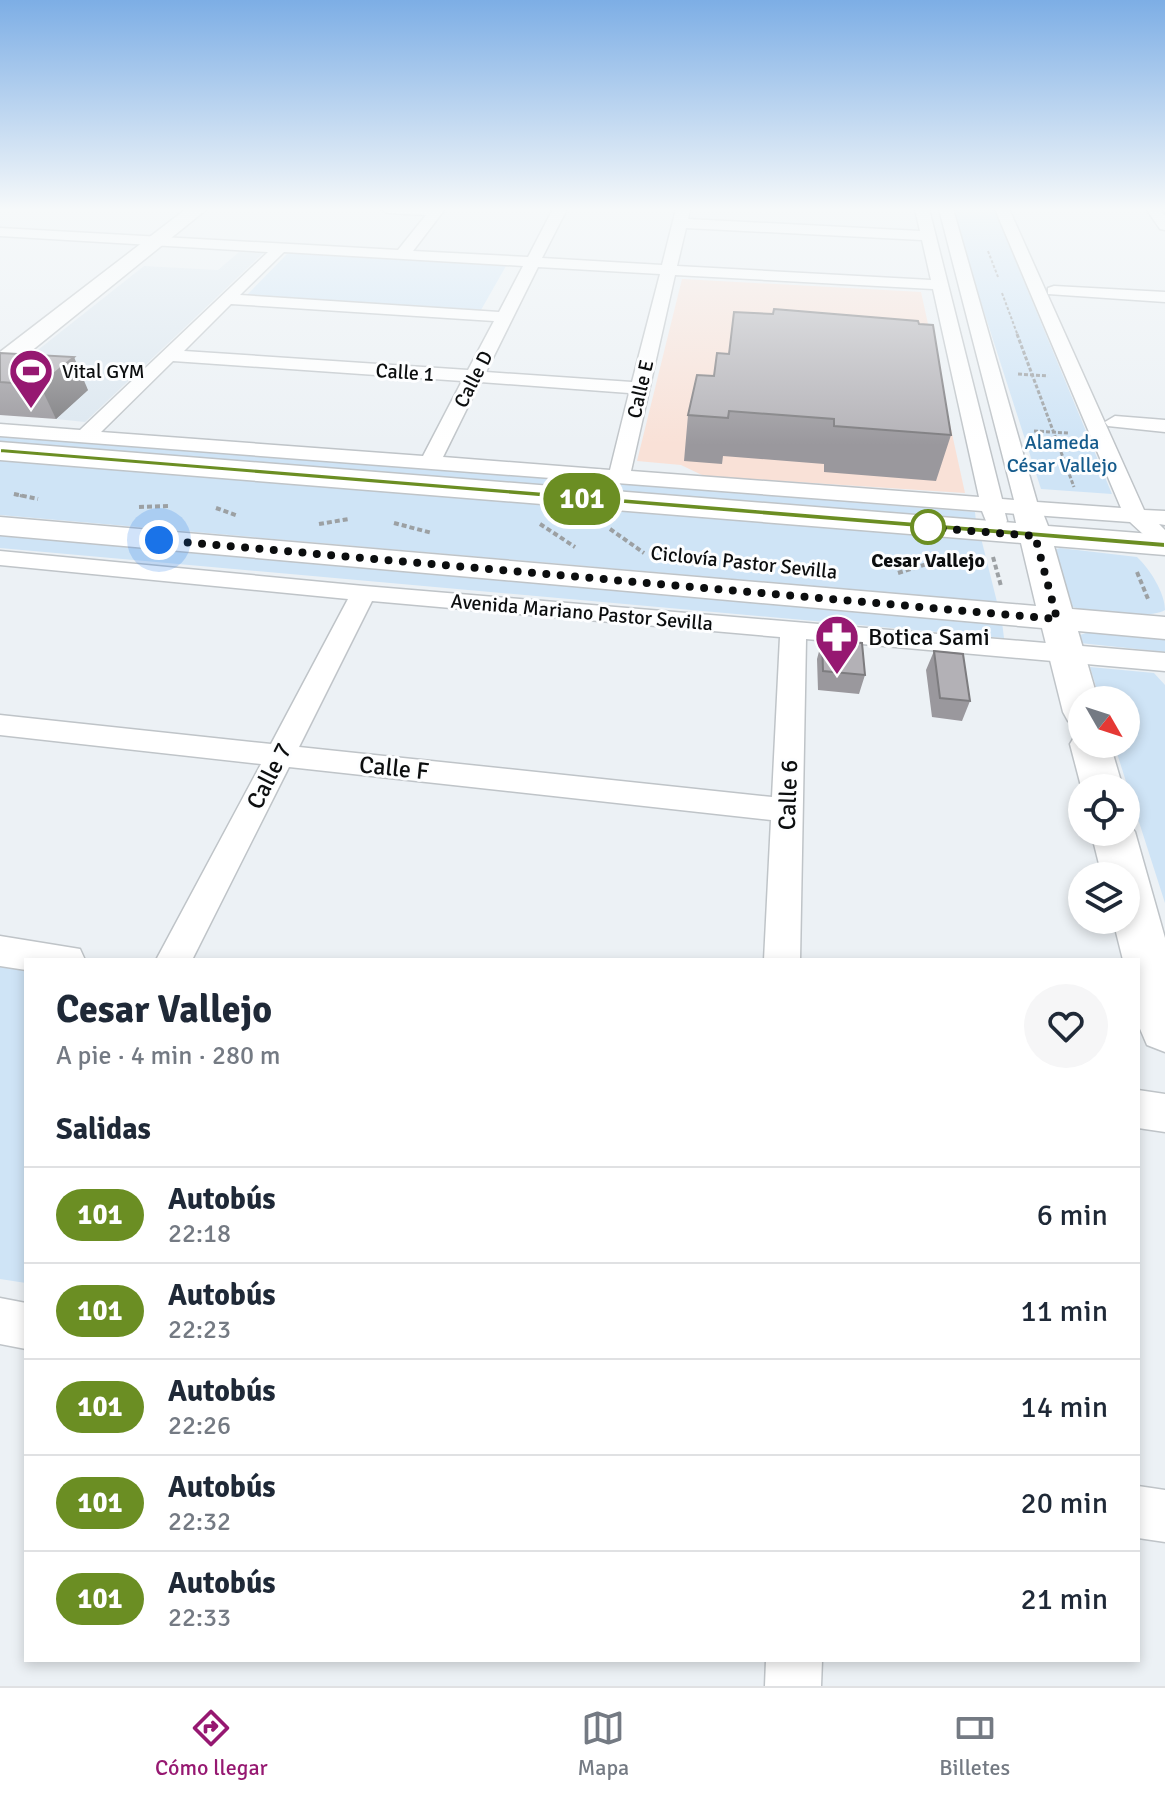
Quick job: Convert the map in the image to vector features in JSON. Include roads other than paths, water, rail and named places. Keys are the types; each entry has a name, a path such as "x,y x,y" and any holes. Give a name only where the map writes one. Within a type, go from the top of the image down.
{"main road":[{"path":"0,343 72,288"},
{"path":"0,364 98,288"},
{"path":"0,451 996,544 1034,534 1161,538"},
{"name":"Avenida Mariano Pastor Sevilla","path":"0,526 1062,636 1165,628"},
{"path":"1034,534 1075,686"},
{"path":"1140,934 1165,1029"}],"street":[{"path":"84,437 239,288"},
{"name":"Calle D","path":"430,462 520,288"},
{"name":"Calle E","path":"619,476 664,288"},
{"path":"941,288 992,503 996,544"},
{"path":"967,288 1034,534"},
{"path":"1036,288 1135,515 1161,538"},
{"path":"1053,288 1118,429 1165,426"},
{"path":"1054,291 1165,297"},
{"path":"227,299 505,317"},
{"name":"Calle 1","path":"169,355 640,388"},
{"path":"0,430 992,503 1034,534 1135,515"},
{"path":"1146,491 1161,538"},
{"name":"Avenida Mariano Pastor Sevilla","path":"0,558 793,630 1062,636 1165,662"},
{"name":"Calle 7","path":"175,958 364,593"},
{"name":"Calle 6","path":"782,958 793,630"},
{"name":"Calle F","path":"0,725 788,810"},
{"path":"0,951 52,958"},
{"path":"1140,1109 1165,1113"},
{"path":"0,1321 24,1326"},
{"path":"1140,1512 1165,1516"},
{"path":"793,1686 794,1662"}],"place":[{"name":"Vital GYM","path":"31,410"},
{"name":"Cesar Vallejo","path":"928,527"},
{"name":"Botica Sami","path":"837,676"}],"park label":[{"name":"Alameda César Vallejo","path":"1062,454"}]}
